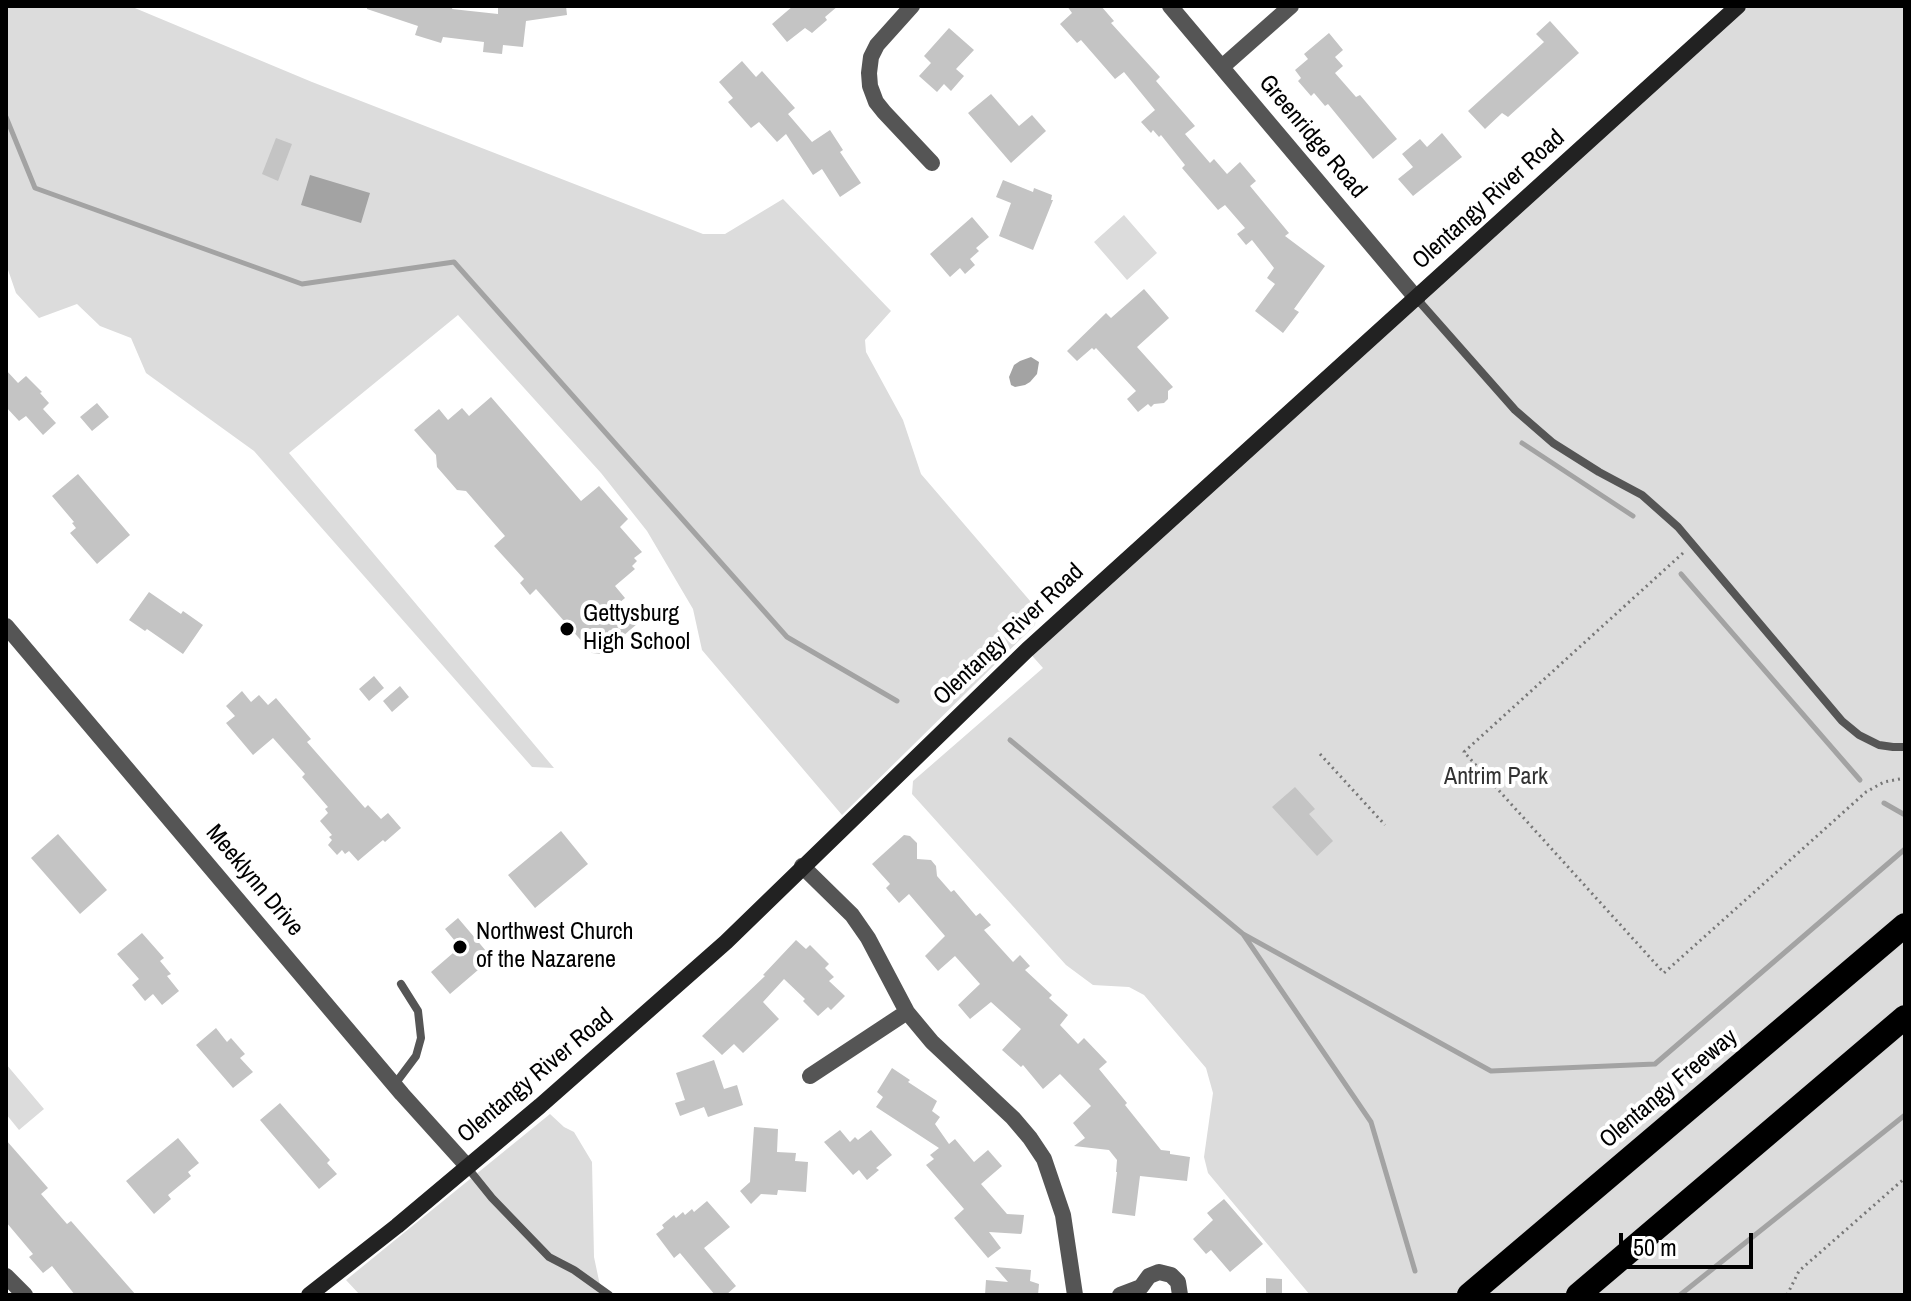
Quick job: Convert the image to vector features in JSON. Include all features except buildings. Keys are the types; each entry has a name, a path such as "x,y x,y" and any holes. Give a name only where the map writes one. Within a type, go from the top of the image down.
{"highway":[{"name":"Olentangy Freeway","path":"1469,1295 1905,925"},
{"path":"1578,1295 1905,1017"}],"main road":[{"name":"Olentangy River Road","path":"309,1295 397,1226 626,1032 726,942 1027,650 1738,6"}],"street":[{"path":"912,6 877,45 871,57 870,86 884,112 932,163"},
{"name":"Greenridge Road","path":"1170,6 1417,299"},
{"path":"1222,67 1291,6"},
{"name":"Meeklynn Drive","path":"6,626 394,1085 467,1166"},
{"path":"802,866 852,915 868,938 907,1012 932,1042 1013,1118 1044,1159 1063,1215 1075,1295"},
{"path":"810,1076 907,1012"},
{"path":"1120,1295 1141,1287 1149,1276 1159,1272 1171,1275 1178,1282 1180,1295"},
{"path":"6,1276 25,1295"}],"lane":[{"path":"1417,299 1515,410 1553,443 1642,495 1678,527 1842,721 1859,735 1879,745 1905,747"},
{"path":"394,1085 416,1056 421,1038 418,1011 401,984"},
{"path":"467,1166 492,1198 549,1257 609,1295"}],"path":[{"path":"1692,545 1464,752 1664,973 1866,792 1884,782 1905,778"},
{"path":"1320,754 1385,825"},
{"path":"1787,1295 1799,1271 1905,1178"}],"green space":[{"path":"6,6 130,6 312,82 703,234 725,234 783,199 891,311 865,340 866,352 903,420 921,474 1037,609 1035,625 842,815 702,650 693,609 647,531 601,473 458,315 289,453 554,768 532,767 254,451 146,373 131,338 100,326 77,304 39,318 16,293 6,264"},
{"name":"Antrim Park","path":"1738,6 1905,6 1905,1295 1310,1295 1208,1173 1204,1157 1213,1093 1206,1068 1144,995 1129,987 1093,985 1066,965 912,794 913,781 1043,668 1027,650"},
{"path":"1124,215 1157,253 1127,280 1094,242"},
{"path":"6,1064 44,1109 19,1130 6,1114"},
{"path":"550,1114 574,1132 592,1162 594,1257 602,1295 360,1295 346,1280"}],"shaded area":[{"path":"310,175 370,193 361,223 301,205"},
{"path":"1031,357 1039,362 1037,374 1025,385 1011,385 1009,377 1014,365"}],"waterway":[{"path":"6,117 35,188 302,284 454,262 787,637 897,701"},
{"path":"1522,443 1633,516"},
{"path":"1681,574 1860,780"},
{"path":"1010,740 1243,934 1371,1122 1415,1271"},
{"path":"1884,803 1905,815"},
{"path":"1243,934 1491,1071 1655,1064 1905,849"},
{"path":"1680,1295 1905,1115"}],"place":[{"name":"Gettysburg High School","path":"567,629"},
{"name":"Northwest Church of the Nazarene","path":"460,947"}]}
